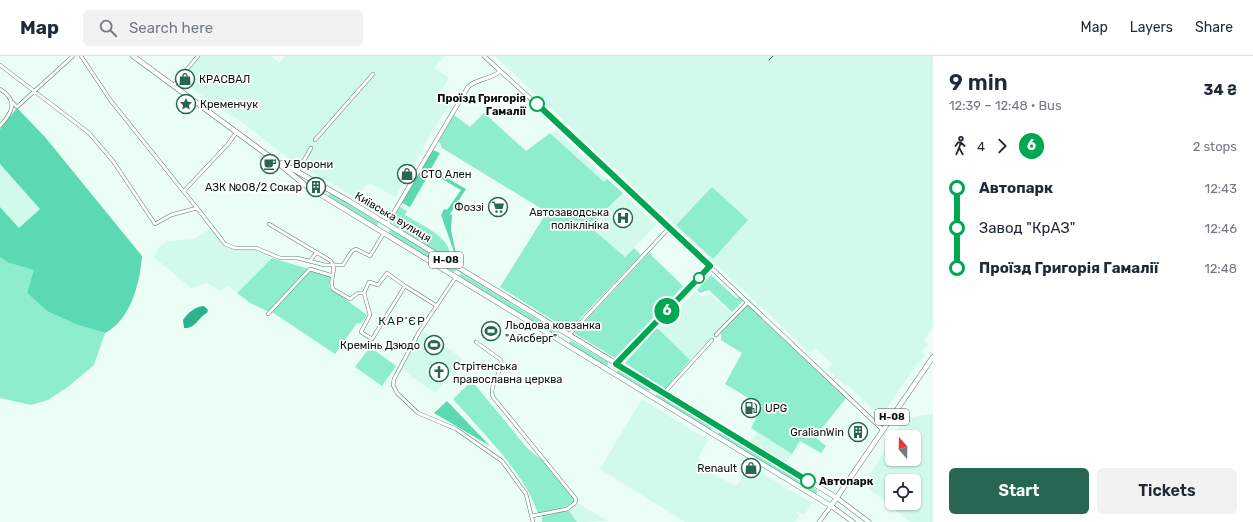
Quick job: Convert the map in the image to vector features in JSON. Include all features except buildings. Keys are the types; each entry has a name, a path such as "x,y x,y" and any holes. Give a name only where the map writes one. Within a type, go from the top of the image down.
{"main road":[{"name":"Київська вулиця","path":"132,56 236,133 274,159 305,185 831,506 853,522"},
{"name":"Київська вулиця","path":"274,159 298,171 387,224 838,498 869,522"},
{"path":"383,233 387,224"},
{"path":"456,277 461,269"},
{"path":"564,343 569,335"},
{"name":"Н-08","path":"831,506 838,498 933,357"},
{"path":"611,372 616,364"},
{"path":"652,396 656,388"},
{"path":"713,434 718,426"}],"street":[{"path":"0,89 7,94 15,107 19,107 33,91 73,56"},
{"path":"81,56 111,101 225,244 231,248 256,248 280,258 297,258 334,266 343,265 352,251 356,249 370,256 383,233"},
{"path":"173,86 198,56"},
{"path":"484,56 710,266 883,430"},
{"path":"0,65 82,126 100,144 126,178 155,224 171,215 197,208"},
{"path":"387,224 468,87 475,82 492,77 500,71"},
{"path":"315,140 373,74"},
{"path":"0,126 10,114 12,102"},
{"path":"184,191 228,144 236,133"},
{"path":"298,171 311,148"},
{"path":"269,224 332,261 334,266 331,287 348,298 352,298 360,292 364,292"},
{"path":"569,335 669,228"},
{"path":"310,261 317,252"},
{"path":"616,364 710,266"},
{"path":"268,314 310,269 333,276"},
{"path":"405,286 372,339 361,332 370,314 364,292 369,282 378,284 386,273 437,306"},
{"path":"456,277 419,332 394,379 394,388 404,401 418,413 456,429 502,461 526,494 533,522"},
{"path":"716,335 748,302"},
{"path":"664,393 712,340"},
{"path":"476,342 501,360 501,366 492,389 494,397 576,499 575,503 567,509 532,516"},
{"path":"819,522 831,506"}],"shaded area":[{"path":"199,56 271,56 280,63 285,56 445,56 434,68 449,78 438,95 452,103 447,112 444,112 395,197 372,184 366,185 357,198 292,161 235,117 231,116 190,87 190,85 182,77"},
{"path":"495,56 933,56 933,327 924,341 928,345 921,351 925,355 916,365 881,417 847,384 845,386 827,369 832,364 815,348 810,353"},
{"path":"17,108 45,137 142,256 139,277 128,310 114,327 105,333 75,324 47,311 27,293 34,270 7,262 0,257 0,207 19,228 40,209 0,164 0,129"},
{"path":"484,113 526,151 550,133 604,182 607,179 623,193 589,226 625,257 634,248 641,255 570,329 567,329 500,287 547,212 442,148 439,141 454,115 470,127"},
{"path":"556,130 607,179 604,182 552,134"},
{"path":"433,150 440,153 431,169 466,189 450,214 452,215 451,230 458,263 441,215 444,209 447,210 461,190 430,172 410,207 402,203"},
{"path":"0,164 40,209 19,228 0,207"},
{"path":"712,187 748,220 713,259 676,225"},
{"path":"330,192 378,222 378,225 375,226 328,196"},
{"name":"Автозаводська поліклініка","path":"623,193 656,225 625,257 589,226"},
{"path":"400,207 407,211 405,215 434,232 441,238 449,250 449,256 445,257 394,225 392,219"},
{"path":"392,229 455,268 456,271 453,272 389,234 389,231"},
{"path":"208,230 212,230 227,244 235,247 249,247 272,258 237,293 228,286 220,291 207,283 191,288 154,257 159,247 167,241 194,239"},
{"path":"45,243 27,293 47,311 75,324 105,333 94,365 69,386 48,400 31,405 0,398 0,257 7,262"},
{"path":"649,253 683,286 615,358 574,333"},
{"path":"272,258 309,269 269,312 250,303 237,293"},
{"path":"310,270 331,276 329,287 367,315 360,324 357,323 335,354 272,312 279,302"},
{"path":"461,273 558,332 559,335 556,336 459,276"},
{"path":"711,275 736,298 740,297 744,300 732,312 709,290 700,293 697,290"},
{"path":"695,291 702,297 710,294 733,315 690,360 658,330"},
{"path":"748,305 846,398 815,437 826,446 821,453 800,441 792,454 751,428 762,406 725,384 742,353 721,340 721,333"},
{"path":"204,306 208,310 207,313 191,327 184,328 183,320 187,315 192,310"},
{"path":"657,328 690,360 665,389 625,363"},
{"path":"423,331 462,358 454,374 440,365 433,376 443,383 435,393 401,369"},
{"path":"570,340 608,362 608,365 605,366 569,344"},
{"path":"370,347 396,366 382,386 355,367"},
{"path":"620,368 650,387 651,390 648,391 617,373 617,369"},
{"path":"472,381 527,448 543,461 569,491 575,502 562,508 538,514 532,499 513,468 489,438 453,399"},
{"path":"659,392 713,426 713,429 710,430 656,396 656,393"},
{"path":"642,399 708,440 699,456 702,468 736,486 750,466 812,503 805,514 796,512 799,516 795,522 685,522 600,469"},
{"path":"447,401 490,446 434,413"},
{"path":"933,414 933,522 910,522 895,510 921,510 921,474 885,474 885,501 864,484 885,450 885,466 921,466 921,430 897,430 905,418"},
{"path":"721,431 817,490 817,493 814,494 717,434"},
{"path":"757,432 792,454 786,463 751,441"},
{"path":"578,503 608,521 577,522 568,510"},
{"path":"568,510 577,522 542,522 542,516"}],"railway":[{"path":"769,60 773,56"}],"bus line":[{"name":"6","path":"537,104 710,266 616,364 808,481"}],"place":[{"name":"КРАСВАЛ","path":"185,79"},
{"name":"Кременчук","path":"186,104"},
{"name":"Проїзд Григорія Гамалії","path":"537,104"},
{"name":"У Ворони","path":"270,164"},
{"name":"СТО Ален","path":"407,174"},
{"name":"АЗК №08/2 Сокар","path":"316,187"},
{"name":"Фоззі","path":"498,207"},
{"name":"Автозаводська поліклініка","path":"623,218"},
{"name":"Льодова ковзанка \"Айсберг\"","path":"491,331"},
{"name":"Кремінь Дзюдо","path":"434,345"},
{"name":"Стрітенська православна церква","path":"439,372"},
{"name":"UPG","path":"751,408"},
{"name":"GralianWin","path":"858,432"},
{"name":"Renault","path":"751,468"},
{"name":"Автопарк","path":"808,481"}],"district":[{"name":"КАР’ЄР","path":"402,321"}]}
